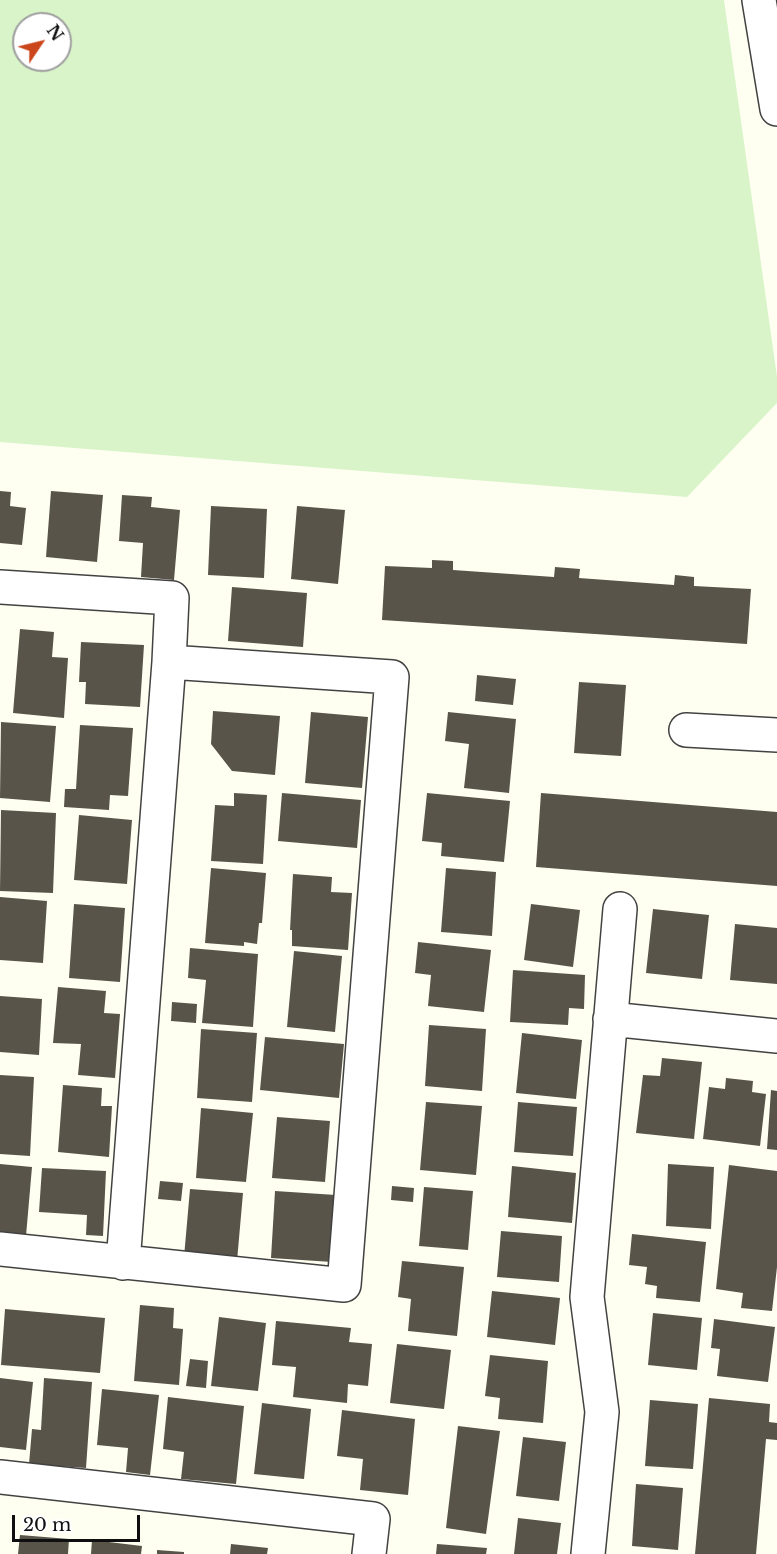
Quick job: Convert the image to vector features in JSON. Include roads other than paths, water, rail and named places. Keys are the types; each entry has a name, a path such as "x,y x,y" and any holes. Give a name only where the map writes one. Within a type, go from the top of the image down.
{"street":[{"path":"759,0 777,110"},
{"path":"0,587 172,598 123,1263"},
{"path":"0,1249 344,1286 392,676 169,662"},
{"path":"686,730 777,735"},
{"path":"588,1554 602,1412 587,1297 620,909"},
{"path":"610,1019 777,1036"},
{"path":"0,1477 373,1519 369,1554"}]}
